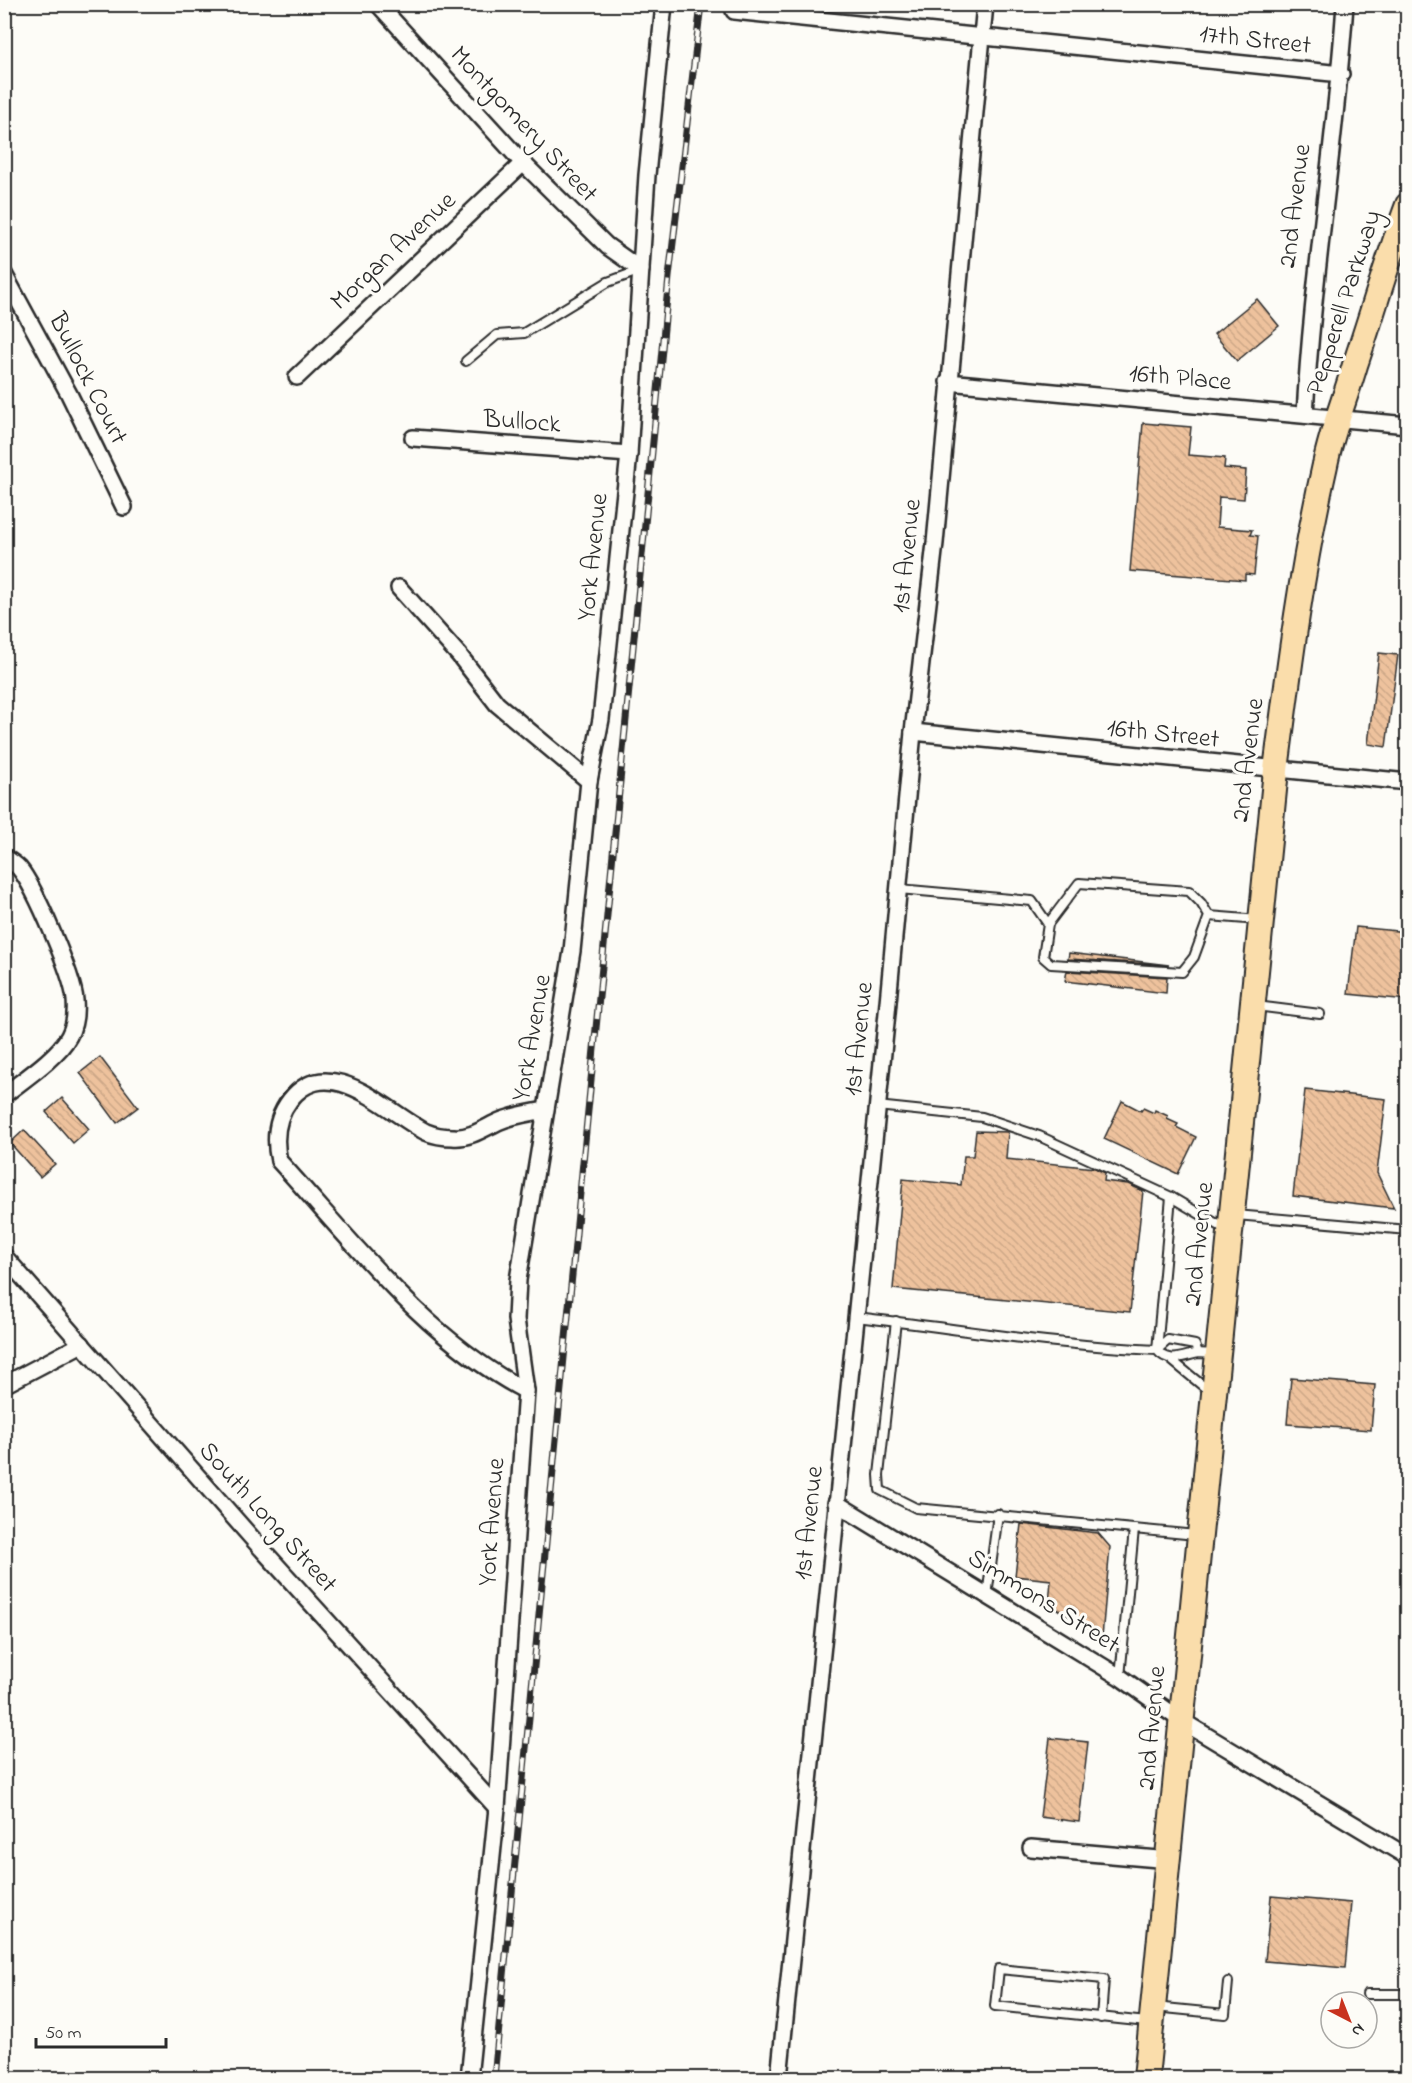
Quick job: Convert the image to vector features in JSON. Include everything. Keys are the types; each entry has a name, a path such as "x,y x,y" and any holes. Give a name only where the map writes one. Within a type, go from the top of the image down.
{"main road":[{"name":"Pepperell Parkway","path":"1336,418 1355,365 1382,274 1407,205"},
{"name":"2nd Avenue","path":"1146,2079 1170,1860 1201,1536 1213,1395 1208,1354 1231,1223 1276,770 1298,615 1324,466 1336,418"}],"street":[{"name":"Montgomery Street","path":"378,4 523,163 607,246 641,270"},
{"name":"York Avenue","path":"469,2079 496,1808 526,1391 516,1319 518,1280 572,951 589,781 601,719 629,454 641,270 664,4"},
{"name":"1st Avenue","path":"779,2079 878,1106 913,732 934,543 985,4"},
{"name":"2nd Avenue","path":"1305,415 1317,270 1341,74 1345,4"},
{"name":"17th Street","path":"735,8 983,37 1341,74"},
{"name":"Morgan Avenue","path":"297,377 523,163"},
{"name":"Bullock Court","path":"4,273 69,394 124,507"},
{"name":"16th Place","path":"948,382 1407,425"},
{"name":"Bullock","path":"413,438 629,454"},
{"path":"399,588 459,656 497,704 589,781"},
{"name":"16th Street","path":"913,732 1407,782"},
{"path":"4,857 18,867 30,884 55,941 75,997 76,1017 69,1036 57,1051 4,1095"},
{"path":"526,1391 497,1376 452,1342 402,1296 279,1161 275,1144 277,1126 284,1108 295,1094 311,1083 330,1080 350,1086 428,1133 456,1138 483,1130 501,1120 545,1110"},
{"name":"South Long Street","path":"4,1256 251,1537 496,1808"},
{"path":"4,1385 82,1344"},
{"name":"Simmons Street","path":"837,1503 1120,1677 1182,1721 1407,1857"},
{"path":"1031,1848 1170,1860"}],"lane":[{"path":"466,361 498,334 524,333 608,282 641,270"},
{"path":"1079,883 1189,891 1201,903 1209,916 1194,957 1182,972 1051,963 1043,957 1048,924 1079,883"},
{"path":"899,889 1032,901 1048,924"},
{"path":"1209,916 1261,920"},
{"path":"1252,1006 1320,1014"},
{"path":"878,1106 982,1117 1038,1136 1231,1223 1407,1230"},
{"path":"1157,1350 1171,1197"},
{"path":"856,1317 896,1321 935,1329 1157,1350 1213,1395"},
{"path":"896,1321 880,1490 916,1508 998,1514 1201,1536"},
{"path":"1157,1350 1168,1341 1187,1342 1208,1354"},
{"path":"1169,1358 1186,1359 1208,1354"},
{"path":"987,1596 998,1514"},
{"path":"1120,1677 1134,1529"},
{"path":"1101,2018 1104,1979 999,1969 995,2006 1101,2018 1225,2014 1228,1982"},
{"path":"1379,1994 1407,1994"}],"building":[{"path":"1257,299 1279,326 1237,361 1214,334"},
{"path":"1143,423 1191,427 1188,455 1225,458 1224,468 1246,470 1244,499 1219,497 1217,527 1252,530 1250,535 1258,536 1254,575 1245,574 1245,580 1130,571"},
{"path":"1379,653 1398,655 1386,747 1368,744"},
{"path":"1356,927 1407,932 1407,1000 1348,994"},
{"path":"1069,953 1169,965 1068,959"},
{"path":"1067,971 1167,977 1166,993 1065,981"},
{"path":"100,1057 138,1107 117,1123 80,1073"},
{"path":"1305,1090 1386,1099 1377,1173 1394,1208 1293,1196"},
{"path":"62,1098 89,1129 73,1143 46,1112"},
{"path":"1122,1101 1141,1111 1143,1108 1154,1113 1155,1110 1168,1116 1167,1119 1178,1124 1176,1127 1196,1137 1178,1174 1104,1139"},
{"path":"24,1130 55,1164 40,1177 10,1143"},
{"path":"976,1131 1008,1132 1006,1159 1095,1168 1105,1173 1104,1181 1128,1184 1143,1191 1130,1312 893,1289 903,1179 961,1185 964,1156 973,1156"},
{"path":"1291,1378 1375,1385 1371,1430 1287,1424"},
{"path":"1021,1524 1098,1533 1110,1547 1102,1637 1049,1604 1051,1580 1015,1576"},
{"path":"1050,1738 1088,1742 1079,1822 1040,1817"},
{"path":"1271,1896 1351,1903 1345,1968 1265,1961"}],"railway":[{"path":"494,2078 669,277 701,4"}]}
